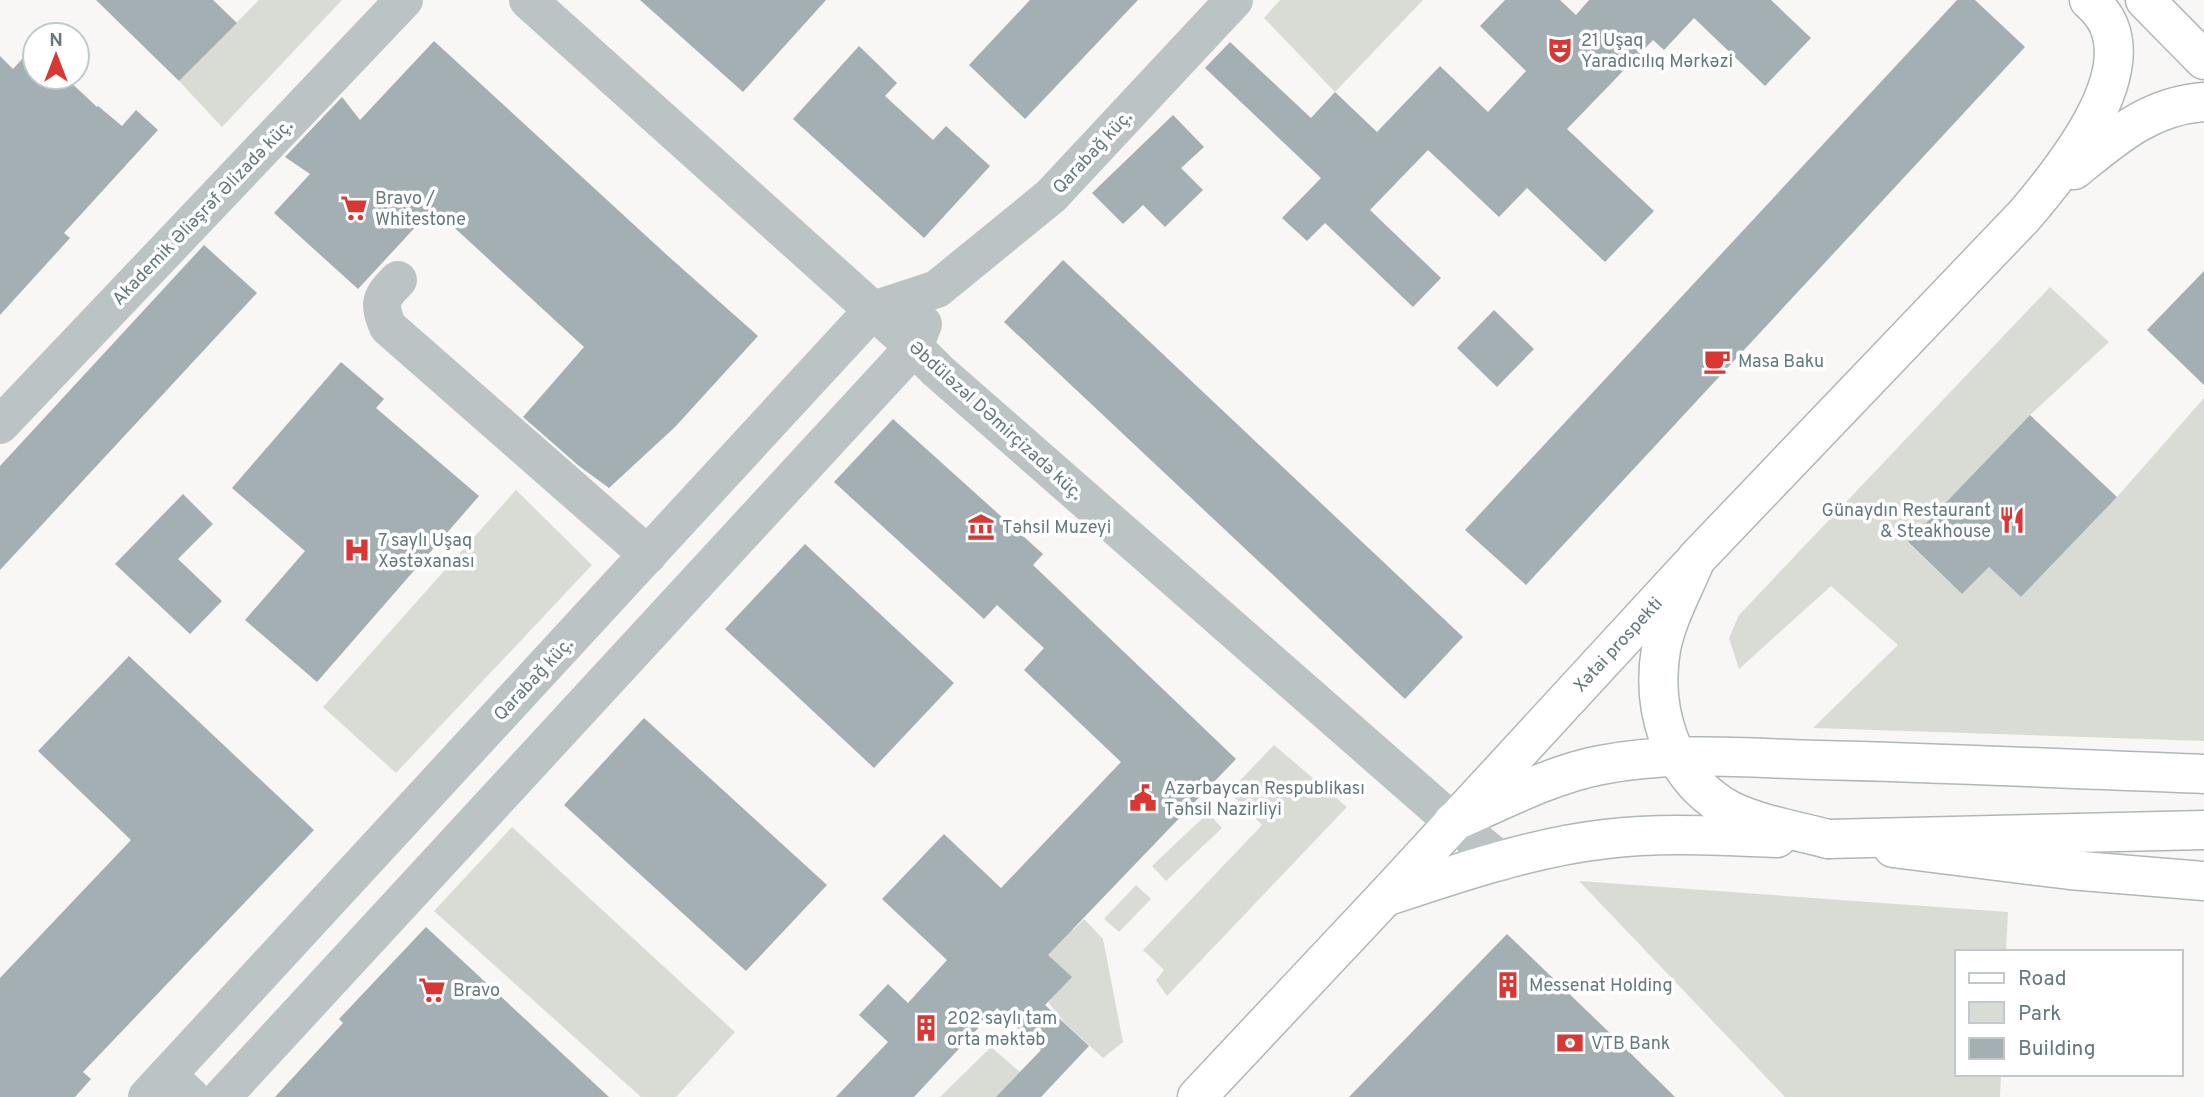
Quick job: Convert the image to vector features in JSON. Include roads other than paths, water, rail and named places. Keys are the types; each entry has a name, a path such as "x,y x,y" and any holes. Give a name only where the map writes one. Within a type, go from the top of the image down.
{"main road":[{"path":"2042,195 2088,129 2107,88 2114,55 2109,26 2098,8 2089,0"},
{"path":"2145,0 2204,60"},
{"path":"2042,195 2117,135 2152,113 2183,103 2204,102"},
{"name":"Xətai prospekti","path":"1196,1097 1385,897 1696,559 2042,195"},
{"path":"1696,559 1671,616 1661,648 1658,679 1660,713 1676,756 1700,788 1722,807 1758,821 1828,839 2000,863 2204,881"},
{"path":"1453,822 1542,783 1598,765 1676,756 2204,774"},
{"path":"1385,897 1550,848 1606,839 1668,836 1828,839 2200,830"}],"street":[{"name":"Akademik Əliəşrəf Əlizadə küç.","path":"0,425 404,0"},
{"name":"Əbdüləzəl DƏmirçizadə küç.","path":"528,0 959,389 1502,862"},
{"name":"Qarabağ küç.","path":"168,1090 648,555 873,310 937,289 1051,196 1234,0"},
{"path":"398,280 383,295 381,310 388,327 648,555"},
{"name":"Qarabağ küç.","path":"222,1097 914,347 937,289"}],"place":[{"name":"21 Uşaq Yaradıcılıq Mərkəzi","path":"1560,50"},
{"name":"Bravo / Whitestone","path":"354,208"},
{"name":"Masa Baku","path":"1717,361"},
{"name":"Günaydın Restaurant & Steakhouse","path":"2012,520"},
{"name":"Təhsil Muzeyi","path":"981,527"},
{"name":"7 saylı Uşaq Xəstəxanası","path":"357,550"},
{"name":"Azərbaycan Respublikası Təhsil Nazirliyi","path":"1143,798"},
{"name":"Messenat Holding","path":"1508,985"},
{"name":"Bravo","path":"432,990"},
{"name":"202 saylı tam orta məktəb","path":"926,1028"},
{"name":"VTB Bank","path":"1570,1043"}]}
